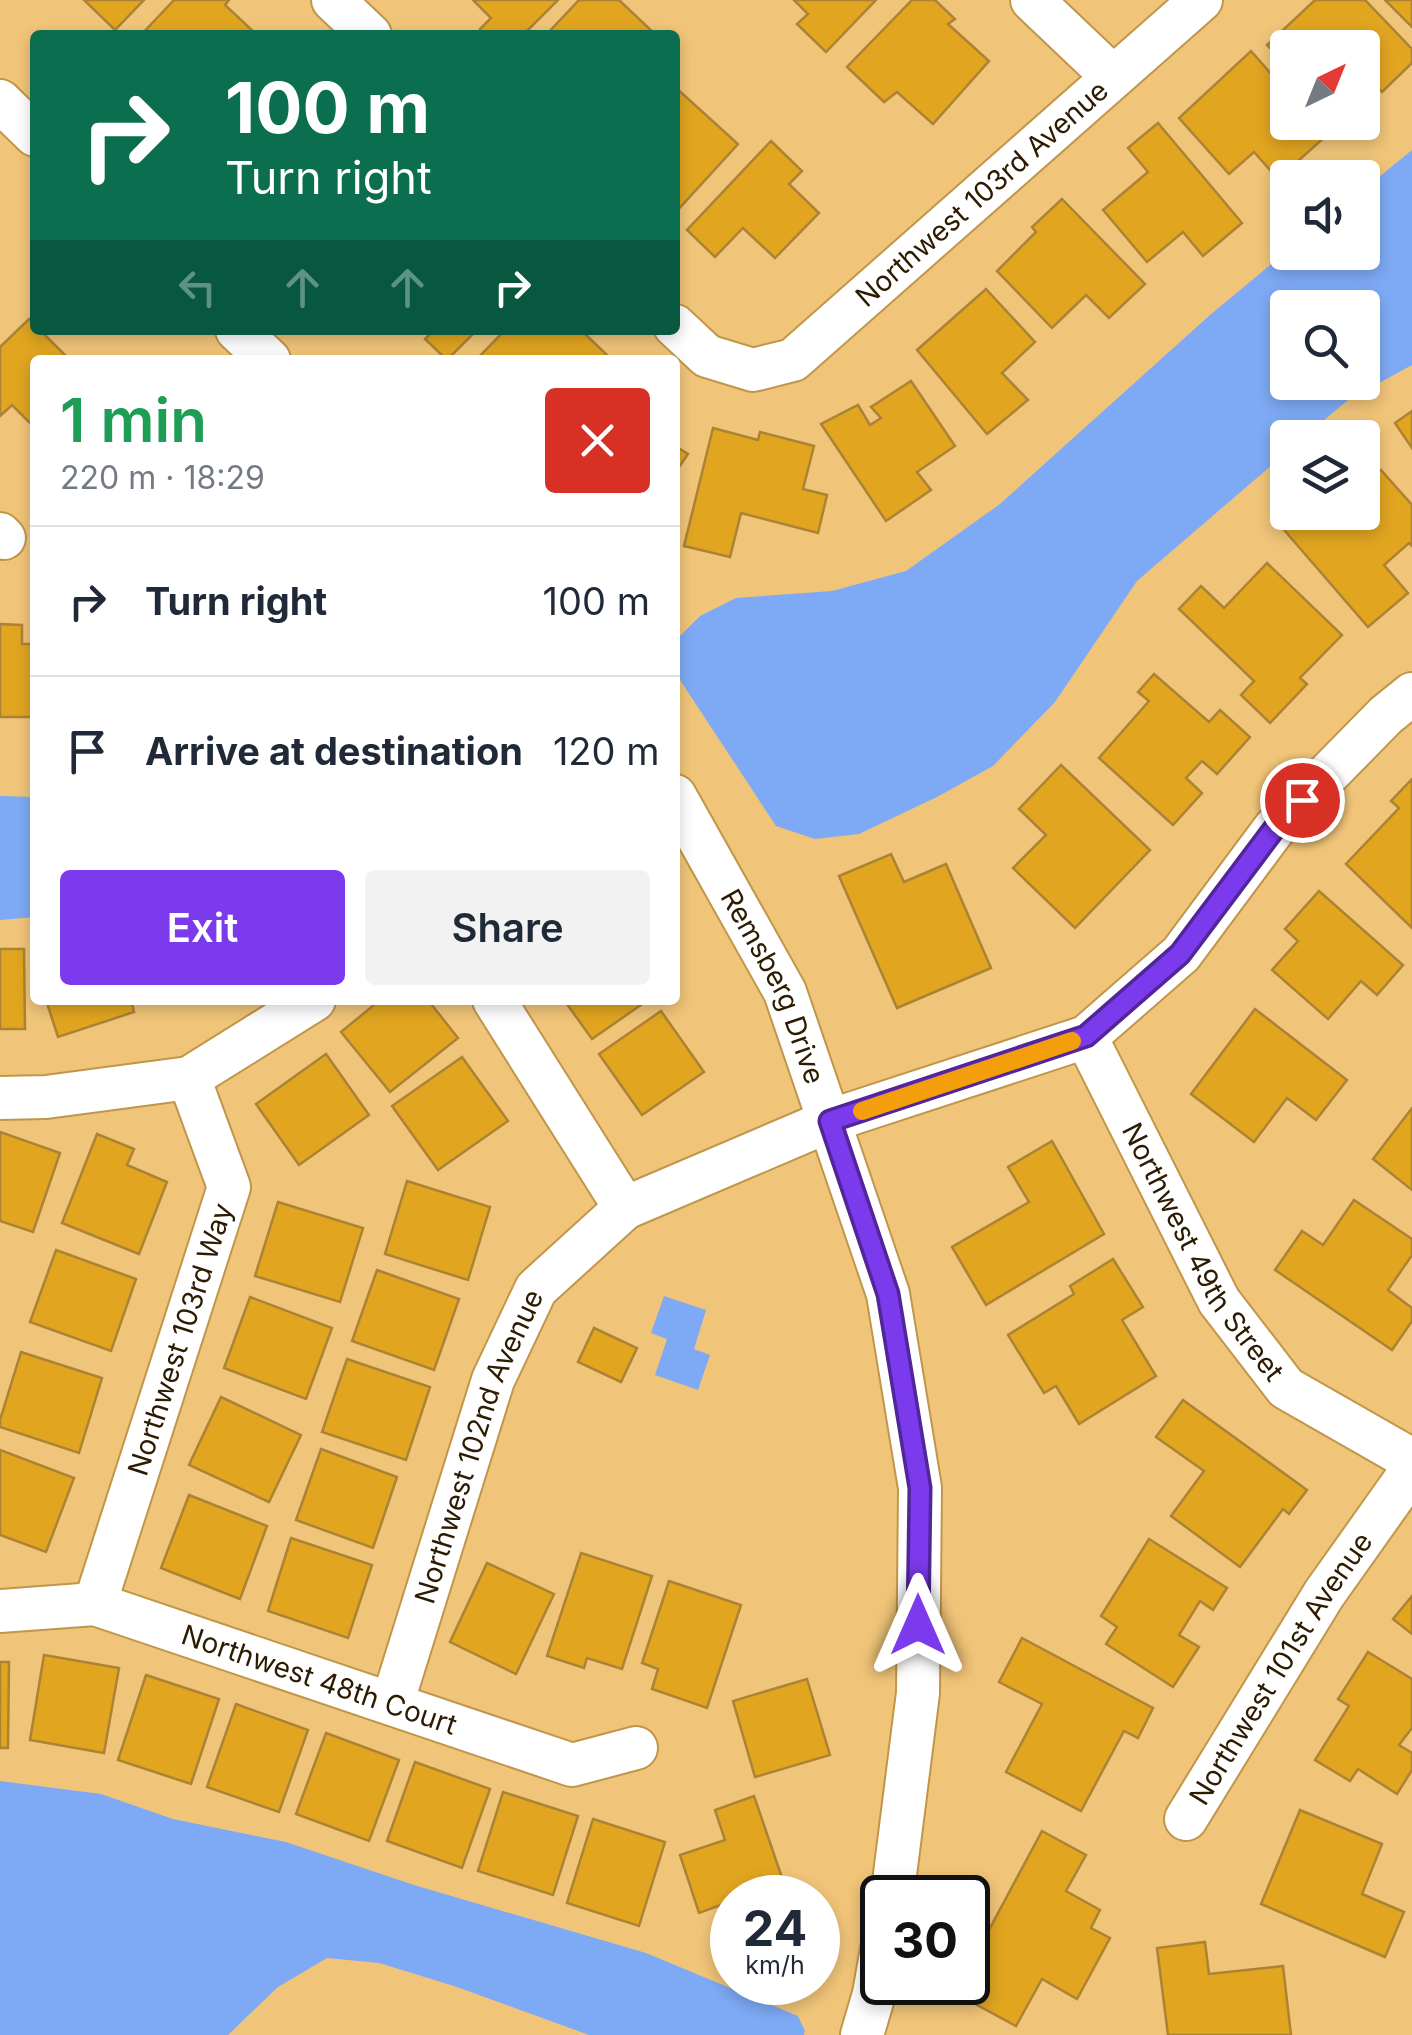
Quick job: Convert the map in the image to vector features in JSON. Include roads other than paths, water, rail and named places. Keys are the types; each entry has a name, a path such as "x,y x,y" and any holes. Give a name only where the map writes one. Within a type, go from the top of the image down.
{"street":[{"path":"333,0 365,30"},
{"path":"1032,0 1113,78"},
{"name":"Northwest 103rd Avenue","path":"680,331 707,356 753,370 793,360 1201,0"},
{"path":"0,101 30,130"},
{"path":"243,335 263,355"},
{"path":"1086,1036 1180,954 1274,829 1386,715 1412,694"},
{"name":"Remsberg Drive","path":"680,805 785,992 888,1294 920,1488 918,1693 895,1875"},
{"path":"0,1098 46,1097 189,1078 306,1005"},
{"path":"497,1005 625,1208"},
{"name":"Northwest 102nd Avenue","path":"392,1704 493,1380 536,1290 625,1208 830,1121 1086,1036"},
{"name":"Northwest 49th Street","path":"1086,1036 1218,1301 1286,1388 1412,1460"},
{"name":"Northwest 103rd Way","path":"95,1604 229,1187 189,1078"},
{"name":"Northwest 101st Avenue","path":"1186,1819 1324,1594 1412,1470"},
{"name":"Northwest 48th Court","path":"0,1611 95,1604 572,1766 636,1748"},
{"path":"862,2035 871,2005"}],"water":[{"path":"1412,150 1412,365 1380,382 1380,290 1270,290 1270,400 1348,400 1324,420 1270,420 1270,467 1137,581 1055,702 993,766 859,834 815,839 776,826 680,680 680,636 700,616 736,598 832,591 906,571 1000,504 1270,265 1270,270 1380,270 1380,176"},
{"path":"0,796 30,797 30,917 0,920"},
{"path":"664,1296 706,1310 694,1349 710,1355 698,1390 655,1375 667,1339 651,1333"},
{"path":"0,1781 101,1794 173,1819 286,1842 414,1885 646,1953 710,1980 710,2005 771,2005 798,2016 805,2031 804,2035 589,2035 379,1963 327,1958 278,1987 228,2035 0,2035"}]}
